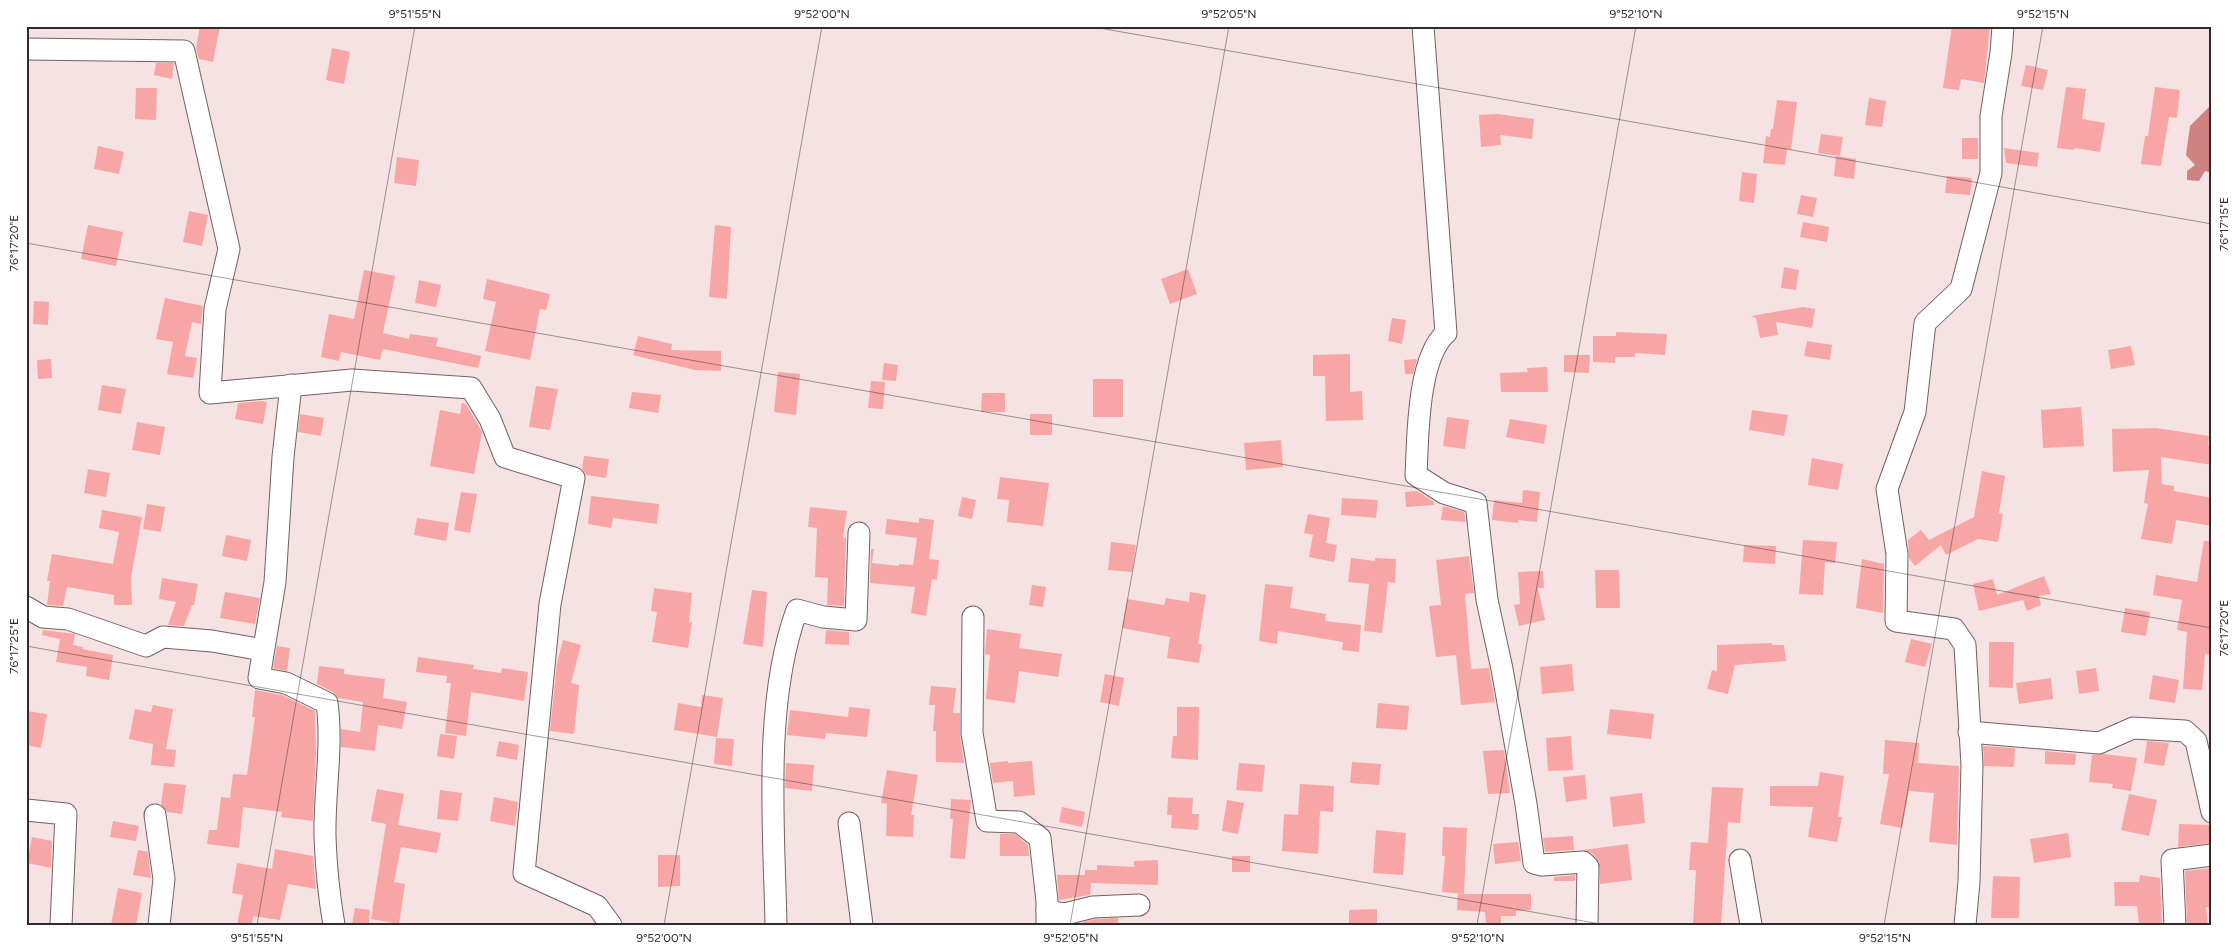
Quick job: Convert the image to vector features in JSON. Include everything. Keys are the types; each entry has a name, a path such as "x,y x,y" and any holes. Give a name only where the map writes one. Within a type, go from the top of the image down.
{"street":[{"path":"1423,26 1446,333 1436,343 1421,396 1416,475 1444,493 1476,504 1487,600 1504,679 1526,804 1534,863 1542,865 1583,862 1588,867 1587,925"},
{"path":"1965,925 1971,794 1965,645 1954,629 1896,621 1897,554 1887,489 1915,412 1924,323 1961,289 1991,173 1991,116 2001,53 2002,26"},
{"path":"26,49 184,51 229,249 215,309 210,393 352,380 471,388 490,419 505,457 574,478 550,604 524,874 597,906 611,925"},
{"path":"291,385 283,457 276,582 259,678 286,683 327,703 330,723 325,836 330,903 334,925"},
{"path":"776,925 774,795 777,692 787,637 797,610 823,617 856,620 859,533"},
{"path":"26,607 43,617 68,619 146,646 164,637 212,641 263,650"},
{"path":"973,617 972,733 987,821 1019,822 1040,838 1047,918 1093,907 1139,905"},
{"path":"1969,732 2099,743 2133,728 2185,731 2196,741 2212,812"},
{"path":"26,810 66,814 61,925"},
{"path":"155,815 164,879 159,925"},
{"path":"850,823 862,925"},
{"path":"2175,925 2172,860 2212,856"},
{"path":"1740,860 1751,925"}],"shaded area":[{"path":"2209,107 2212,109 2212,173 2205,171 2199,181 2187,180 2187,171 2195,165 2186,155 2190,126"}],"building":[{"path":"200,26 220,26 213,62 199,59 196,48"},
{"path":"1952,26 1990,26 1984,83 1961,79 1959,90 1943,88"},
{"path":"332,48 350,52 344,84 326,80"},
{"path":"156,63 174,63 172,79 154,75"},
{"path":"2026,65 2048,70 2043,90 2021,86"},
{"path":"2066,87 2086,89 2082,119 2105,123 2100,152 2075,148 2074,150 2057,148"},
{"path":"2155,87 2180,90 2177,118 2169,117 2161,166 2141,164 2145,136 2148,136"},
{"path":"136,88 157,88 156,120 135,119"},
{"path":"1869,98 1886,101 1882,127 1865,125"},
{"path":"1777,100 1797,102 1791,150 1787,149 1785,165 1763,163 1766,136 1770,137 1771,129 1773,129"},
{"path":"1498,114 1534,119 1532,139 1500,135 1501,145 1481,147 1479,115"},
{"path":"1821,134 1843,137 1840,156 1818,153"},
{"path":"1962,138 1978,138 1978,159 1962,159"},
{"path":"98,146 124,152 119,174 94,169"},
{"path":"2004,148 2039,153 2037,167 2006,163"},
{"path":"1836,156 1856,159 1854,179 1834,176"},
{"path":"397,157 419,160 416,186 394,183"},
{"path":"1742,172 1757,174 1754,203 1739,201"},
{"path":"1947,176 1972,178 1970,195 1945,193"},
{"path":"1801,195 1817,198 1813,217 1797,214"},
{"path":"189,211 208,215 202,246 183,242"},
{"path":"1803,222 1829,227 1827,242 1800,237"},
{"path":"88,225 123,232 116,266 81,259"},
{"path":"715,225 731,227 727,299 709,297"},
{"path":"1784,267 1799,270 1796,290 1781,288"},
{"path":"1188,269 1197,294 1170,304 1161,279"},
{"path":"364,270 395,276 383,333 409,339 410,334 438,338 436,346 481,356 478,368 383,349 380,360 341,352 339,361 321,357 329,314 354,319"},
{"path":"487,279 550,294 546,310 540,309 530,360 485,351 496,302 483,299"},
{"path":"419,280 441,285 436,307 415,303"},
{"path":"165,298 203,306 201,324 192,322 185,356 197,358 193,378 167,374 173,342 156,339"},
{"path":"34,301 49,302 48,325 33,324"},
{"path":"1803,307 1815,309 1812,328 1776,322 1778,335 1760,338 1756,318 1751,316"},
{"path":"1392,318 1406,320 1402,344 1388,341"},
{"path":"1616,332 1667,334 1665,355 1635,353 1635,357 1615,357 1615,363 1593,362 1593,336 1616,336"},
{"path":"638,336 672,344 671,350 721,351 721,371 695,370 633,355"},
{"path":"1807,341 1832,345 1830,360 1804,356"},
{"path":"2131,346 2135,365 2111,369 2108,350"},
{"path":"1350,354 1350,392 1362,391 1363,420 1326,421 1325,376 1313,376 1313,355"},
{"path":"1564,355 1590,355 1589,373 1564,372"},
{"path":"51,359 52,378 38,379 37,360"},
{"path":"1417,359 1413,374 1405,374 1404,360"},
{"path":"884,363 898,365 896,381 882,380"},
{"path":"1547,367 1548,392 1501,392 1500,373 1528,372 1527,368"},
{"path":"778,372 800,374 796,415 774,412"},
{"path":"1093,379 1123,379 1123,417 1093,417"},
{"path":"871,381 885,382 883,409 868,408"},
{"path":"102,385 126,389 121,414 98,410"},
{"path":"536,386 558,389 550,430 529,427"},
{"path":"632,392 661,395 658,413 629,408"},
{"path":"982,393 1005,393 1005,412 981,412"},
{"path":"267,402 263,424 235,419 238,403"},
{"path":"462,403 466,404 482,432 474,474 430,466 440,410 460,414"},
{"path":"2081,407 2084,446 2043,448 2041,410"},
{"path":"1752,410 1788,415 1784,436 1749,430"},
{"path":"300,414 324,418 321,436 298,432"},
{"path":"1030,414 1052,414 1052,435 1030,435"},
{"path":"1447,417 1469,420 1465,449 1443,446"},
{"path":"1510,419 1547,425 1544,444 1506,437"},
{"path":"137,422 165,427 160,455 132,450"},
{"path":"2156,428 2209,436 2208,445 2212,445 2212,465 2161,457 2162,484 2174,486 2174,491 2212,498 2212,526 2176,520 2172,544 2141,539 2148,504 2144,503 2149,470 2113,472 2112,429"},
{"path":"1281,440 1283,467 1246,470 1244,443"},
{"path":"584,456 609,459 606,478 586,475 582,469"},
{"path":"1812,458 1843,464 1838,490 1808,485"},
{"path":"88,469 110,473 106,497 84,493"},
{"path":"1982,471 2005,476 1999,513 2003,514 1998,542 1978,539 1946,555 1941,545 1915,566 1909,558 1908,540 1921,530 1929,540 1974,517"},
{"path":"1000,477 1049,483 1043,526 1007,522 1009,500 997,499"},
{"path":"1523,490 1540,492 1537,522 1518,520 1518,523 1492,520 1494,500 1522,503"},
{"path":"1417,491 1434,502 1434,505 1406,507 1405,492"},
{"path":"461,492 477,494 470,533 454,530"},
{"path":"591,496 659,504 657,524 613,518 611,528 588,524"},
{"path":"962,497 976,500 972,519 958,516"},
{"path":"1342,498 1378,500 1376,518 1341,515"},
{"path":"147,504 165,507 161,532 143,529"},
{"path":"1443,506 1464,512 1466,522 1441,520"},
{"path":"810,507 847,511 843,538 846,538 844,606 827,605 828,578 815,577 817,528 808,527"},
{"path":"102,510 142,517 131,577 132,605 114,605 114,595 67,587 63,606 47,605 50,581 47,581 52,554 113,564 119,532 99,528"},
{"path":"1308,514 1330,518 1326,543 1337,545 1334,562 1309,557 1313,535 1304,533"},
{"path":"417,518 449,523 446,541 414,535"},
{"path":"919,518 934,520 929,559 939,560 937,580 932,579 926,616 911,613 915,587 870,583 871,549 874,549 872,563 899,566 899,564 913,565 917,538 885,534 887,519 919,523"},
{"path":"226,535 251,540 247,561 222,556"},
{"path":"1803,540 1837,542 1835,563 1825,562 1823,595 1799,594"},
{"path":"2204,541 2212,541 2212,655 2205,654 2202,690 2183,689 2187,632 2177,630 2182,600 2153,595 2156,575 2197,582"},
{"path":"1111,542 1136,545 1132,572 1108,570"},
{"path":"1744,545 1776,546 1775,564 1743,562"},
{"path":"1469,556 1474,593 1465,594 1471,669 1489,668 1495,702 1461,705 1456,655 1436,657 1429,606 1441,605 1436,560"},
{"path":"1351,558 1375,561 1375,558 1396,559 1395,583 1388,582 1382,633 1364,631 1369,584 1348,582"},
{"path":"1862,559 1884,564 1883,613 1856,608"},
{"path":"1595,570 1619,570 1620,608 1596,608"},
{"path":"1543,571 1544,588 1538,588 1545,620 1519,626 1514,605 1520,604 1518,572"},
{"path":"2044,576 2051,594 2039,596 2041,605 2027,611 2023,600 1979,611 1973,584 1993,579 1997,595"},
{"path":"162,578 198,584 194,605 192,605 184,626 168,625 176,602 159,599"},
{"path":"1265,584 1293,587 1290,608 1326,614 1325,621 1361,625 1359,652 1342,650 1343,642 1278,631 1277,644 1259,641"},
{"path":"1032,585 1046,587 1043,607 1029,605"},
{"path":"654,588 692,593 689,622 692,622 688,648 652,642 657,612 651,611"},
{"path":"752,590 767,592 763,647 743,644"},
{"path":"225,592 260,598 255,624 220,618"},
{"path":"1190,592 1206,595 1198,644 1202,644 1199,663 1167,658 1170,637 1122,628 1127,599 1164,605 1166,598 1189,602"},
{"path":"2125,608 2150,612 2146,636 2121,632"},
{"path":"987,629 1021,634 1019,648 1062,654 1058,677 1019,671 1015,703 986,699 990,655 985,654"},
{"path":"43,630 75,634 73,645 83,647 82,649 113,655 109,680 86,676 87,667 56,662 60,639 42,635"},
{"path":"826,630 849,632 849,645 825,644"},
{"path":"1911,639 1932,644 1925,667 1905,662"},
{"path":"563,640 581,645 571,683 579,685 574,734 550,731 557,663"},
{"path":"1989,642 2014,642 2013,688 1989,687"},
{"path":"1772,643 1772,645 1784,645 1786,661 1735,665 1728,694 1707,689 1712,670 1717,671 1717,645"},
{"path":"277,646 290,648 287,671 273,668"},
{"path":"418,657 474,665 473,669 501,673 502,668 528,672 524,701 471,692 466,736 445,733 451,683 446,683 447,676 416,672"},
{"path":"1572,664 1574,691 1542,694 1540,667"},
{"path":"319,666 344,669 344,674 385,679 383,698 407,702 402,729 378,725 375,751 341,747 341,729 360,732 363,702 338,698 333,692 317,684"},
{"path":"2096,668 2099,691 2079,694 2076,671"},
{"path":"1105,674 1124,678 1119,706 1100,702"},
{"path":"2153,675 2179,680 2175,703 2149,699"},
{"path":"2051,678 2053,699 2019,704 2016,683"},
{"path":"931,686 956,688 953,713 960,713 960,735 964,763 936,762 936,731 933,731 935,705 929,705"},
{"path":"255,690 282,695 315,711 316,752 313,821 281,817 282,812 243,807 239,848 207,844 209,830 217,830 221,797 230,798 233,774 247,775 255,717 252,717"},
{"path":"702,695 723,698 717,737 674,730 678,703 701,707"},
{"path":"1378,703 1409,706 1407,730 1376,728"},
{"path":"153,705 173,709 166,749 176,750 174,767 151,765 153,744 129,739 135,709 151,712"},
{"path":"849,707 870,709 867,737 826,733 825,739 787,735 790,710 848,717"},
{"path":"1177,707 1199,707 1198,760 1171,758 1173,736 1177,736"},
{"path":"1610,709 1654,714 1651,739 1607,734"},
{"path":"26,711 47,714 41,748 26,745"},
{"path":"440,734 457,736 454,759 437,756"},
{"path":"1571,736 1573,770 1548,771 1546,738"},
{"path":"716,738 734,739 732,766 714,764"},
{"path":"1885,740 1919,743 1918,763 1959,766 1957,845 1929,842 1934,793 1909,791 1902,828 1880,824 1889,774 1883,774"},
{"path":"499,741 519,745 517,760 496,756"},
{"path":"2147,741 2169,743 2164,766 2144,763"},
{"path":"1983,746 2015,748 2014,767 1984,766"},
{"path":"1504,750 1510,793 1488,794 1483,751"},
{"path":"2045,751 2076,754 2075,765 2045,764"},
{"path":"2104,754 2137,758 2131,791 2112,788 2113,784 2089,782 2092,755"},
{"path":"1008,761 1008,763 1032,761 1035,795 1014,797 1013,781 993,783 990,763"},
{"path":"1352,762 1381,764 1379,785 1350,783"},
{"path":"786,763 814,765 812,791 785,788"},
{"path":"1239,763 1265,765 1262,792 1236,790"},
{"path":"887,770 918,775 911,815 914,815 913,837 886,836 887,804 881,803"},
{"path":"1820,772 1844,776 1838,817 1842,817 1837,842 1808,837 1813,807 1770,806 1770,786 1818,786"},
{"path":"1585,775 1587,799 1566,802 1563,777"},
{"path":"164,783 186,785 182,814 167,812 161,804"},
{"path":"1300,784 1334,786 1333,812 1320,811 1318,854 1282,851 1284,814 1298,815"},
{"path":"1712,787 1743,788 1740,823 1728,822 1721,925 1693,925 1696,870 1689,870 1691,842 1708,843"},
{"path":"377,789 404,794 398,825 441,833 437,853 401,847 394,882 405,884 399,924 371,919 386,824 371,821"},
{"path":"440,790 462,793 458,821 437,819"},
{"path":"1642,793 1645,823 1613,827 1610,797"},
{"path":"2129,794 2157,800 2149,836 2121,830"},
{"path":"494,797 518,802 515,826 490,821"},
{"path":"1168,797 1193,798 1192,814 1199,814 1198,830 1171,828 1172,815 1167,815"},
{"path":"951,799 971,800 965,859 950,858 953,819 950,819"},
{"path":"1227,800 1244,803 1238,834 1222,831"},
{"path":"1062,807 1085,812 1082,827 1059,822"},
{"path":"113,821 139,826 136,841 110,837"},
{"path":"2179,824 2210,825 2212,843 2178,847"},
{"path":"1443,827 1467,828 1464,894 1442,892 1445,856 1442,856"},
{"path":"1376,830 1406,833 1403,875 1373,873"},
{"path":"2068,833 2071,857 2034,863 2030,839"},
{"path":"1000,834 1015,834 1028,845 1029,856 1000,856"},
{"path":"1573,836 1574,850 1545,852 1543,838"},
{"path":"32,837 52,841 51,868 27,863"},
{"path":"1518,842 1521,861 1495,864 1493,844"},
{"path":"1628,844 1632,880 1600,884 1599,862 1592,853 1583,850"},
{"path":"275,849 313,856 316,889 288,884 280,920 253,916 252,925 237,925 243,895 232,893 237,863 272,869"},
{"path":"138,850 148,852 151,878 133,875"},
{"path":"658,855 680,855 680,886 658,887"},
{"path":"1232,856 1250,856 1250,872 1232,872"},
{"path":"1158,860 1158,885 1091,883 1090,895 1059,900 1057,875 1085,875 1085,870 1097,870 1097,865 1134,867 1134,861"},
{"path":"2212,868 2212,908 2206,907 2208,925 2187,925 2185,871"},
{"path":"1575,875 1575,881 1554,881 1554,877"},
{"path":"2140,875 2160,878 2162,925 2139,925 2137,906 2115,906 2114,882 2139,882"},
{"path":"1993,876 2020,877 2019,918 1991,918"},
{"path":"118,888 142,893 136,925 111,925"},
{"path":"1458,894 1531,894 1531,910 1516,911 1516,916 1501,916 1501,925 1486,925 1485,912 1457,910"},
{"path":"355,908 370,910 369,925 352,925"},
{"path":"1377,909 1377,925 1349,925 1349,910"},
{"path":"1118,918 1118,925 1083,925 1083,922 1095,919"}]}
